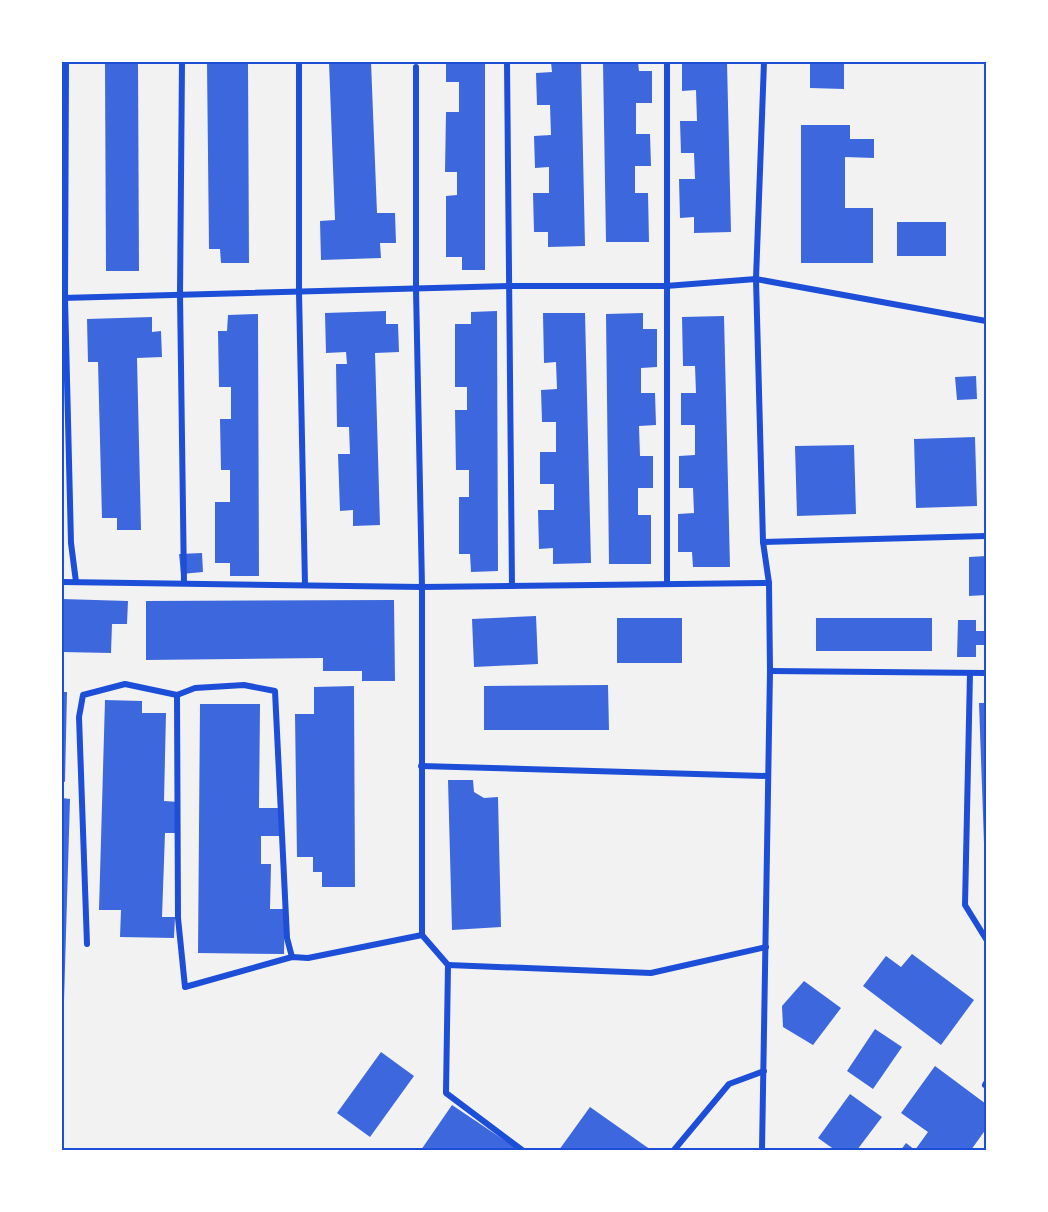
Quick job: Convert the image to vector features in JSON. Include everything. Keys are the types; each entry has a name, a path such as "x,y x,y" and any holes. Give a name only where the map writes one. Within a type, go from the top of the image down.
{"street":[{"path":"66,62 63,298 71,543 76,582"},
{"path":"182,62 180,295 184,584"},
{"path":"299,62 299,292 305,585"},
{"path":"507,62 512,586"},
{"path":"667,62 667,583"},
{"path":"762,1150 770,670 769,583 764,542 756,279 764,62"},
{"path":"416,67 416,289 422,587 422,936 448,965 446,1093 522,1150"},
{"path":"63,298 509,286 666,286 756,279 987,321"},
{"path":"764,542 987,536"},
{"path":"62,582 422,587 769,583"},
{"path":"770,670 987,673"},
{"path":"970,673 965,905 987,939"},
{"path":"87,944 79,717 83,695 125,684 177,695 195,688 244,685 275,691 287,938 292,957"},
{"path":"177,695 178,918 184,987 292,957 308,958 422,936"},
{"path":"422,766 767,776"},
{"path":"448,965 651,973 766,947"},
{"path":"674,1150 729,1084 764,1071"}],"building":[{"path":"105,62 138,62 139,271 106,271"},
{"path":"207,62 248,62 249,263 221,263 220,249 209,249"},
{"path":"329,62 371,62 377,213 395,213 396,243 380,243 381,258 321,260 320,221 335,220"},
{"path":"446,62 485,62 485,270 462,270 462,257 446,257 446,196 457,195 457,172 445,172 446,112 459,112 459,82 446,82"},
{"path":"551,62 581,62 585,246 548,247 548,232 534,232 533,193 549,193 549,167 535,168 534,136 551,135 550,105 537,105 536,73 552,72"},
{"path":"603,62 638,62 639,71 652,71 652,103 636,103 636,134 650,134 651,166 635,166 635,193 648,193 649,242 606,242"},
{"path":"682,62 727,62 731,232 694,233 694,217 680,218 679,179 695,179 694,153 681,153 680,121 697,121 696,90 682,91"},
{"path":"810,62 844,62 844,89 810,88"},
{"path":"801,125 850,125 850,139 874,139 874,158 845,157 845,208 873,208 873,263 801,263"},
{"path":"897,222 946,222 946,256 897,256"},
{"path":"386,311 386,324 398,324 399,352 375,353 380,525 353,526 353,510 340,511 338,454 350,454 349,427 337,427 336,364 347,364 346,352 326,353 325,313"},
{"path":"497,311 498,571 471,572 470,554 459,554 459,497 469,497 469,470 456,470 455,410 467,410 467,387 455,387 455,324 471,324 471,312"},
{"path":"543,313 585,313 591,563 553,564 553,548 539,549 538,510 554,510 554,484 540,484 540,452 556,452 556,422 542,422 541,390 557,389 556,362 544,363"},
{"path":"643,313 643,329 657,329 657,367 641,368 641,393 655,393 656,425 639,426 640,456 653,456 653,488 638,488 638,515 651,515 651,564 609,564 606,314"},
{"path":"258,314 259,576 230,576 230,563 215,563 215,502 230,502 230,470 221,470 220,419 231,419 231,387 219,387 218,331 227,331 228,315"},
{"path":"724,316 730,567 693,567 692,552 678,552 678,514 694,513 693,488 679,488 679,456 695,455 695,425 681,425 681,393 696,393 695,366 683,366 682,317"},
{"path":"152,317 152,332 161,331 162,357 137,358 141,530 117,530 117,518 102,518 98,362 88,362 87,319"},
{"path":"976,376 977,399 957,400 955,377"},
{"path":"975,437 977,506 916,508 914,439"},
{"path":"854,445 856,514 797,516 795,446"},
{"path":"202,553 203,572 181,574 179,554"},
{"path":"986,556 986,595 969,596 969,557"},
{"path":"62,599 128,601 127,624 112,624 111,653 62,652"},
{"path":"394,600 395,681 362,681 362,671 323,671 323,658 146,660 146,601"},
{"path":"536,616 538,664 474,667 472,619"},
{"path":"617,618 682,618 682,663 617,663"},
{"path":"816,618 932,618 932,651 816,651"},
{"path":"958,620 976,620 976,631 986,631 986,645 976,645 976,657 957,657"},
{"path":"608,685 609,730 484,730 484,686"},
{"path":"354,686 355,887 322,887 322,872 313,872 313,857 297,857 295,714 314,714 314,687"},
{"path":"62,692 67,692 65,782 62,781"},
{"path":"105,700 142,701 142,713 166,713 164,801 179,802 178,833 165,833 162,917 175,917 174,938 120,937 121,910 99,910"},
{"path":"979,703 986,703 986,843 984,843"},
{"path":"200,704 260,704 259,808 280,808 279,836 261,836 261,864 271,864 270,909 285,909 284,954 198,953"},
{"path":"448,780 473,780 474,792 484,798 498,797 501,927 452,930"},
{"path":"62,798 70,799 63,1035 62,1035"},
{"path":"912,954 974,1000 941,1045 863,986 886,956 901,967"},
{"path":"804,981 841,1008 813,1045 783,1027 782,1006"},
{"path":"875,1029 902,1047 873,1089 847,1071"},
{"path":"381,1052 414,1076 370,1137 337,1113"},
{"path":"935,1066 986,1104 986,1129 971,1150 915,1150 928,1132 901,1113"},
{"path":"850,1094 882,1117 857,1150 835,1150 818,1138"},
{"path":"452,1105 519,1150 421,1150"},
{"path":"590,1107 651,1150 559,1150"},
{"path":"906,1143 915,1150 901,1150"}]}
